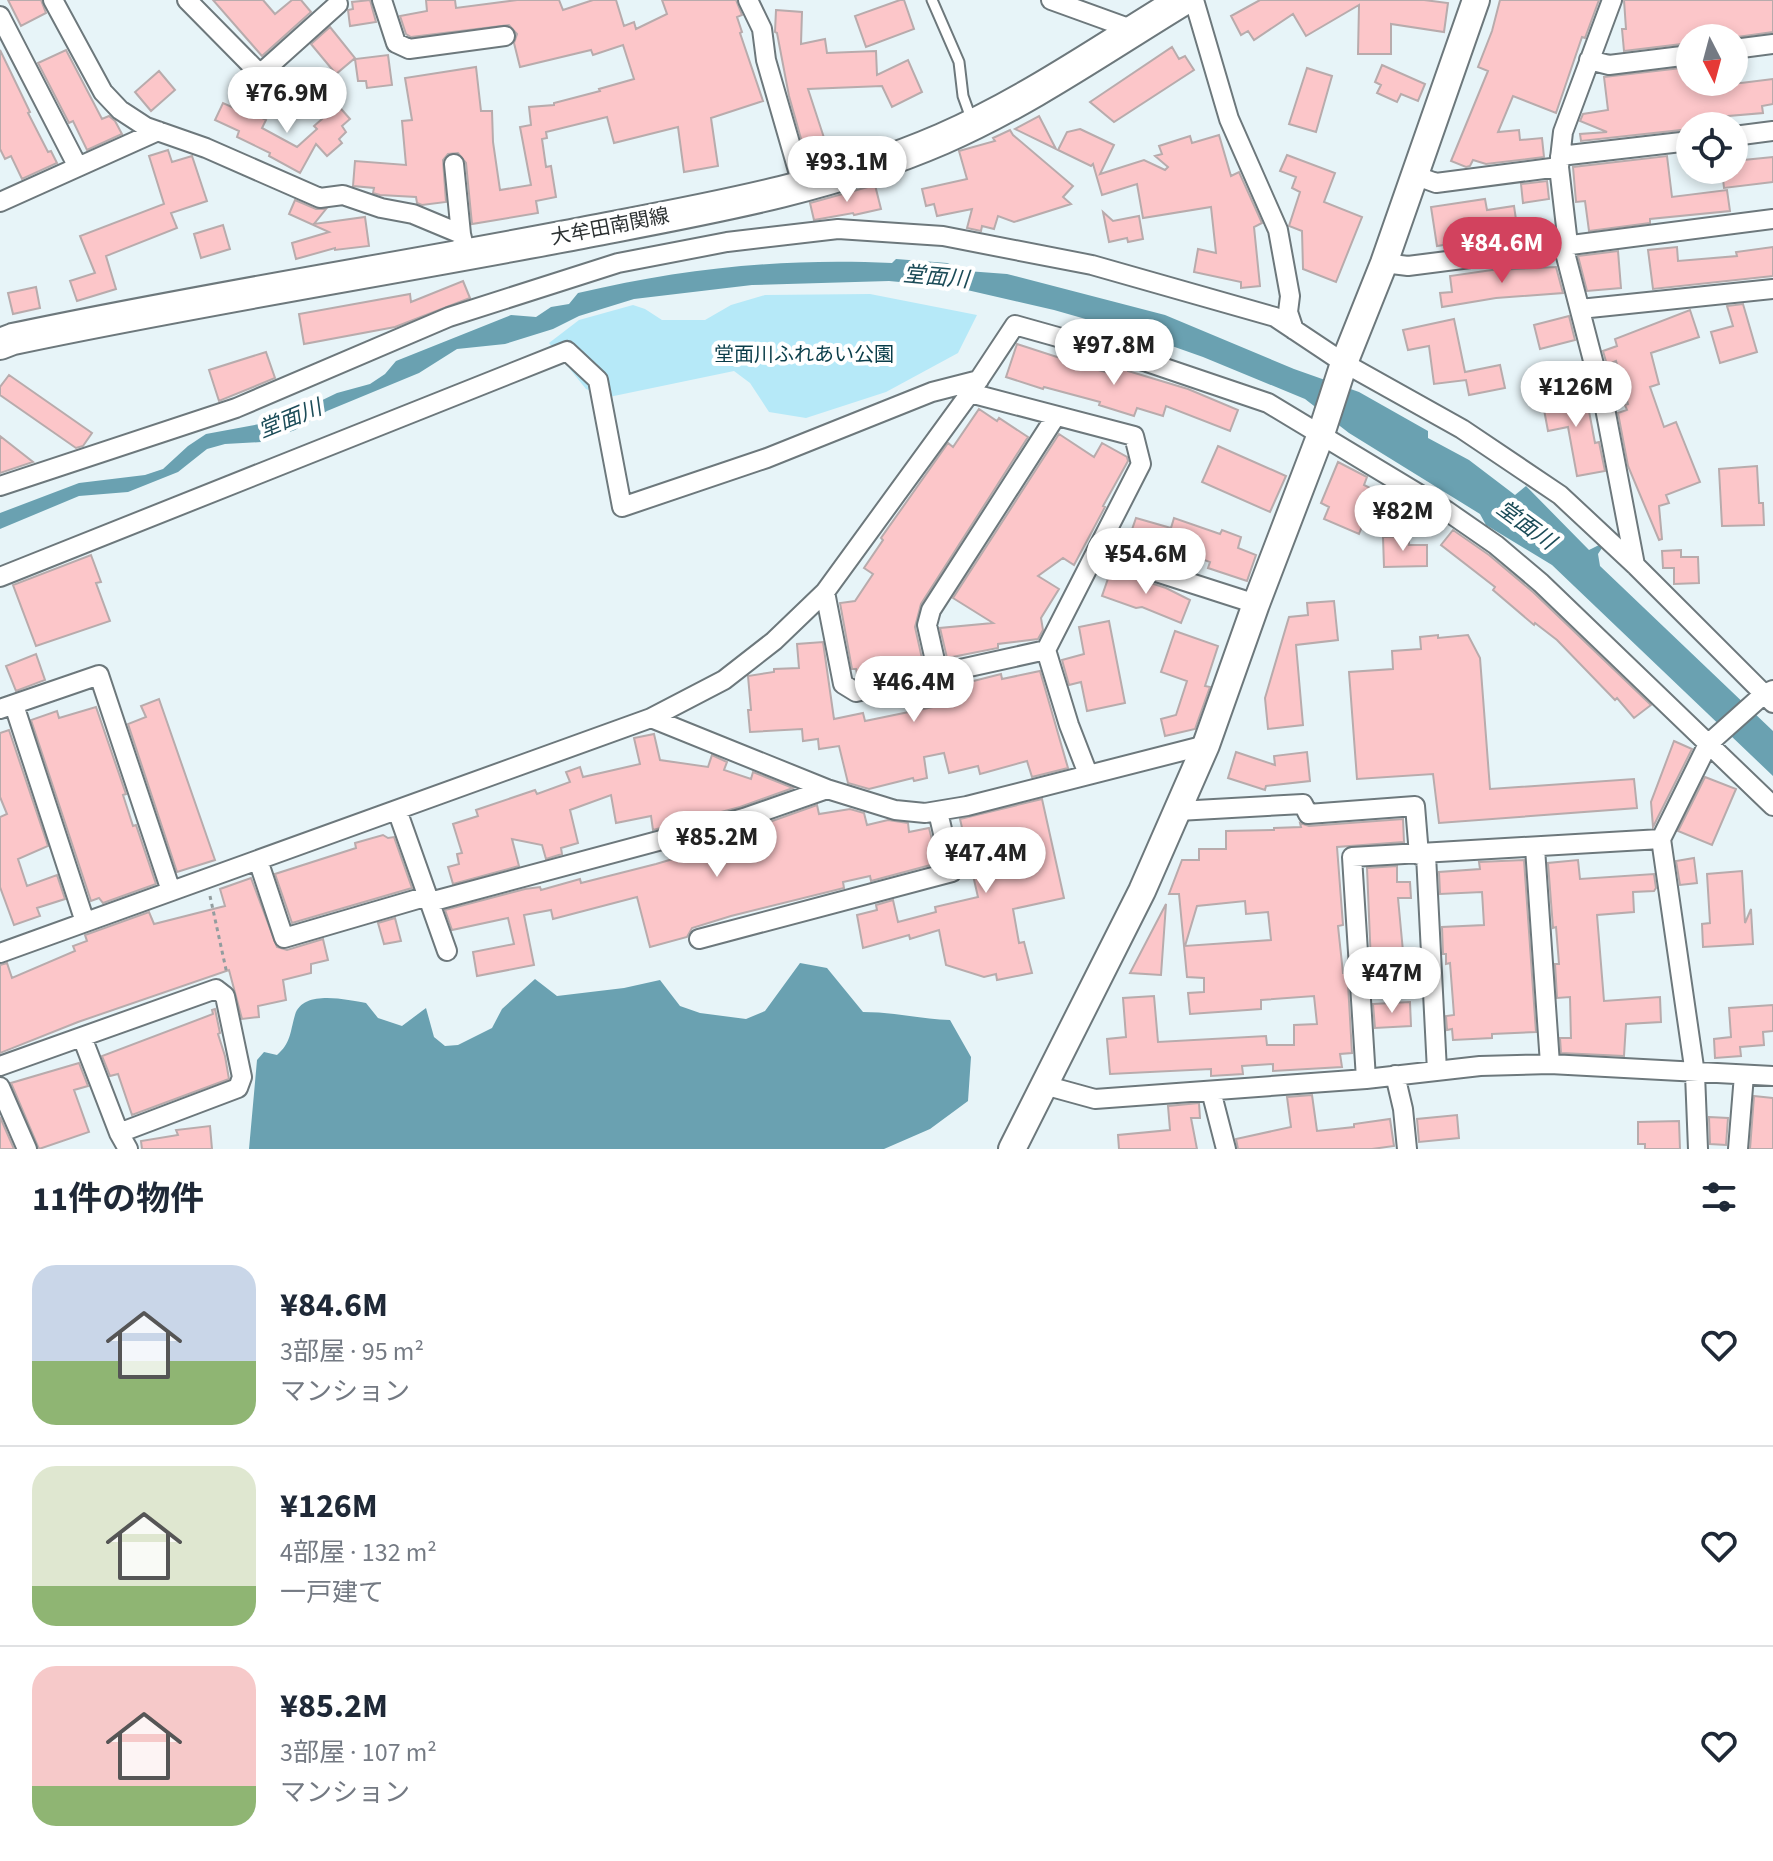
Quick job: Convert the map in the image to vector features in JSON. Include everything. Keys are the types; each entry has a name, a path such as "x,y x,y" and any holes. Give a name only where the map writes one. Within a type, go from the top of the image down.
{"main road":[{"name":"大牟田南関線","path":"0,344 464,244 735,204 803,188 943,138 1034,93 1183,0"}],"street":[{"path":"53,0 103,92 120,110 146,127 206,148 320,198 343,195 381,208 413,214 464,244"},
{"path":"187,0 260,74 338,4"},
{"path":"382,0 396,43 409,49 505,36"},
{"path":"748,0 762,29 766,60 803,188"},
{"path":"1051,0 1079,5 1134,30"},
{"path":"1194,0 1229,119 1278,230 1290,296 1288,312 1294,330"},
{"path":"1012,1149 1142,891 1206,745 1321,434 1344,363 1384,263 1476,0"},
{"path":"1612,0 1563,132 1560,162 1565,245 1604,403 1635,565"},
{"path":"0,16 78,167"},
{"path":"1748,47 1773,44"},
{"path":"1589,60 1609,65 1676,57"},
{"path":"0,202 158,131"},
{"path":"1748,134 1773,131"},
{"path":"1414,175 1436,183 1676,143"},
{"path":"454,164 464,244"},
{"path":"1384,263 1408,266 1773,219"},
{"path":"0,486 236,408 449,317 618,263 727,242 838,229 943,236 1092,265 1275,317 1344,363 1504,455 1560,495 1770,695 1711,740 1661,839 1695,1074 1698,1149"},
{"path":"1580,309 1773,289"},
{"path":"0,953 651,718 724,680 774,641 825,592 974,387 1015,325 1147,362 1268,403 1447,511 1496,545 1541,583 1711,740 1773,806"},
{"path":"0,577 567,351 598,380 622,507 767,458 932,392 974,387 1056,416 1134,436 1141,464 1046,650 1088,774"},
{"path":"938,674 927,625 931,610 1056,416"},
{"path":"1097,553 1256,604"},
{"path":"825,592 843,684 856,692 1046,650"},
{"path":"85,922 7,707 99,675 171,891"},
{"path":"651,718 827,789 895,810 925,813 1206,745"},
{"path":"258,860 284,938 744,818 827,789"},
{"path":"1178,811 1303,804 1308,814 1415,806 1423,855 1437,1071"},
{"path":"397,810 447,951"},
{"path":"699,939 952,872 938,812"},
{"path":"1366,1079 1352,857 1661,839"},
{"path":"1535,848 1550,1064"},
{"path":"0,1066 82,1037 222,988 242,1077 238,1088 123,1141 82,1037"},
{"path":"1044,1085 1095,1099 1366,1079 1480,1066 1550,1064 1773,1076"},
{"path":"1395,1075 1403,1109 1407,1149"},
{"path":"1738,1149 1744,1075"},
{"path":"0,1087 27,1149"},
{"path":"1211,1091 1226,1149"}],"lane":[{"path":"932,0 959,62 963,96 973,123"}],"path":[{"path":"207,878 222,988"}],"green space":[{"name":"堂面川ふれあい公園","path":"870,294 977,315 958,353 886,392 806,418 769,412 750,383 734,371 609,397 586,389 549,343 579,320 633,305 662,320 705,320 731,305 765,295"}],"water":[{"name":"堂面川","path":"896,259 947,263 967,271 1007,274 1165,315 1294,369 1359,392 1428,431 1428,438 1469,460 1515,495 1526,486 1589,550 1599,545 1602,548 1598,554 1600,566 1773,731 1773,776 1552,565 1486,525 1480,514 1349,433 1305,399 1138,334 1054,310 954,287 889,281 752,285 634,299 505,344 457,349 419,373 327,411 295,430 261,442 225,444 207,449 178,472 128,492 79,496 0,529 0,513 79,483 145,475 163,469 206,434 281,420 337,393 370,384 385,374 396,361 511,315 536,317 551,307 569,304 578,293 695,271 812,262 892,263"},
{"path":"800,963 827,968 863,1012 950,1020 971,1057 968,1101 930,1129 884,1149 249,1149 257,1060 264,1052 277,1055 282,1051 295,1015 307,1002 326,998 366,1003 378,1018 402,1026 426,1008 434,1037 445,1046 458,1045 492,1028 502,1009 535,979 557,996 660,980 680,1006 700,1013 746,1019 765,1011"}],"building":[{"path":"8,0 41,0 46,13 21,26"},
{"path":"213,0 263,0 275,14 292,0 301,0 311,12 262,56"},
{"path":"370,0 376,22 350,26 348,10 353,9 352,2"},
{"path":"426,0 455,0 456,8 517,0 559,0 563,10 593,0 616,0 624,26 634,22 636,29 667,14 662,0 736,0 742,15 737,17 740,33 763,101 711,118 718,166 684,172 678,127 614,143 607,117 546,132 547,138 542,139 546,167 551,166 556,197 536,201 538,213 472,224 466,163 458,153 448,154 443,160 446,202 422,205 417,203 416,197 380,195 373,193 374,188 353,186 355,161 406,165 402,121 412,120 405,78 476,67 481,111 492,111 500,190 531,185 520,127 531,125 529,107 554,105 634,79 623,45 593,55 591,50 520,67 514,43 517,34 509,25 411,37 406,34 400,16 427,11"},
{"path":"904,0 914,29 866,47 855,16"},
{"path":"1260,0 1424,0 1448,3 1444,32 1391,24 1391,54 1358,54 1359,5 1306,36 1293,14 1254,40 1248,31 1241,35 1231,16"},
{"path":"1500,0 1599,0 1585,38 1582,37 1556,113 1513,96 1498,132 1519,130 1520,140 1542,138 1544,157 1486,164 1473,160 1466,167 1451,161 1488,71 1478,67"},
{"path":"1624,0 1773,0 1773,32 1748,35 1748,24 1676,24 1676,45 1624,51 1622,29 1626,29"},
{"path":"776,10 802,12 801,44 825,39 827,53 876,51 877,75 908,60 922,92 892,107 882,86 808,89 829,153 807,160 775,32"},
{"path":"330,27 355,58 336,74 311,44"},
{"path":"1172,47 1179,59 1185,56 1194,70 1114,122 1090,102"},
{"path":"0,50 28,113 57,163 22,179 11,156 5,159 0,149"},
{"path":"66,50 102,119 109,116 122,134 87,150 73,121 69,123 38,63"},
{"path":"388,55 392,85 367,88 366,81 358,81 355,59"},
{"path":"1382,65 1425,84 1418,101 1401,94 1397,102 1377,93 1381,85 1375,82"},
{"path":"1307,68 1332,76 1316,132 1289,124"},
{"path":"1676,69 1676,96 1748,96 1748,82 1773,79 1773,104 1762,106 1763,113 1748,114 1676,112 1676,131 1581,141 1580,134 1607,132 1580,121 1583,114 1608,110 1604,77"},
{"path":"159,71 175,90 151,111 135,92"},
{"path":"335,102 350,119 342,126 346,132 339,139 342,143 327,156 316,144 300,173 269,156 270,153 237,137 239,131 215,120 223,103 247,114 248,111 266,120 262,128 297,147 317,129 314,126 322,119 320,116"},
{"path":"1039,116 1056,149 1015,129"},
{"path":"1080,129 1114,145 1100,174 1144,160 1165,170 1168,167 1155,156 1162,154 1159,146 1190,136 1192,143 1219,135 1231,176 1239,172 1262,223 1254,227 1260,286 1241,288 1241,282 1194,272 1198,249 1216,253 1211,207 1143,218 1137,184 1102,195 1093,164 1091,166 1058,150 1067,132"},
{"path":"1010,130 1073,186 1063,197 1071,204 1014,222 998,216 994,229 982,226 981,231 967,228 972,209 937,216 934,204 926,206 922,189 967,179 959,151 995,141 993,138"},
{"path":"168,150 172,162 192,156 207,201 171,213 177,228 106,256 116,289 77,301 70,281 95,273 80,236 164,204 149,156"},
{"path":"1287,155 1335,173 1324,202 1362,217 1336,282 1303,269 1302,231 1289,226 1300,192 1292,188 1296,177 1280,171"},
{"path":"1667,156 1672,197 1727,190 1730,211 1650,219 1650,223 1589,231 1585,201 1576,202 1573,167"},
{"path":"1773,157 1773,182 1724,188 1724,184 1748,184 1748,160"},
{"path":"1547,181 1549,199 1523,203 1521,184"},
{"path":"875,185 881,209 814,220 810,203"},
{"path":"1485,199 1487,210 1514,206 1518,233 1437,246 1431,207"},
{"path":"295,200 316,209 326,209 314,224 365,217 369,246 335,248 296,259 292,243 329,232 289,214"},
{"path":"1103,212 1113,221 1139,216 1143,239 1128,242 1127,238 1109,242"},
{"path":"223,225 230,249 201,258 194,234"},
{"path":"1677,247 1678,261 1737,256 1736,252 1773,247 1773,276 1653,289 1648,250"},
{"path":"1618,251 1621,288 1587,291 1578,256"},
{"path":"1556,267 1563,293 1496,298 1442,307 1440,293 1452,292 1450,276 1492,270"},
{"path":"463,281 470,298 395,327 304,344 299,314 410,294 411,302"},
{"path":"36,287 40,308 13,314 8,293"},
{"path":"1743,304 1757,352 1720,363 1711,332 1733,326 1727,306"},
{"path":"1690,310 1699,337 1651,353 1659,384 1650,387 1664,427 1676,422 1700,482 1666,495 1669,503 1659,506 1662,539 1659,540 1628,466 1618,413 1627,410 1625,405 1628,404 1616,361 1607,365 1603,351 1617,346 1615,339"},
{"path":"1569,316 1575,340 1540,349 1534,325"},
{"path":"1454,319 1465,372 1500,365 1505,388 1469,395 1466,380 1434,384 1429,346 1408,350 1403,330"},
{"path":"1017,344 1060,358 1062,351 1082,356 1079,365 1110,373 1112,365 1128,369 1238,410 1230,431 1166,406 1163,416 1137,408 1134,416 1099,405 1100,402 1043,389 1006,377"},
{"path":"266,352 275,378 219,401 209,370"},
{"path":"9,375 92,433 83,446 76,448 0,395 0,387"},
{"path":"1585,390 1595,443 1599,442 1605,471 1577,476 1568,427 1548,431 1542,399"},
{"path":"979,409 1028,437 921,604 915,627 923,663 888,669 888,673 858,679 856,669 852,669 840,603 855,601 873,574 864,568 883,540 881,538 948,443 953,447"},
{"path":"1059,434 1094,457 1102,443 1127,457 1128,461 1074,565 1063,558 1038,576 1059,589 1041,618 1043,630 1038,639 998,644 998,648 947,658 940,628 993,623 953,598"},
{"path":"0,436 33,462 0,473"},
{"path":"1218,446 1286,476 1270,512 1202,482"},
{"path":"1338,462 1367,477 1364,485 1376,491 1359,534 1324,519 1329,507 1321,503"},
{"path":"1757,466 1764,525 1722,526 1719,469"},
{"path":"1382,493 1398,500 1383,535"},
{"path":"1136,518 1171,528 1174,518 1220,534 1222,530 1241,537 1238,548 1256,555 1247,581 1208,568 1210,562 1161,544 1156,559 1139,554 1142,546 1128,541"},
{"path":"1453,530 1533,592 1651,705 1634,718 1557,640 1534,625 1493,590 1495,587 1441,545"},
{"path":"1409,536 1409,545 1427,545 1427,566 1384,567 1383,537"},
{"path":"1681,550 1681,557 1698,557 1699,583 1674,584 1674,568 1663,568 1662,551"},
{"path":"91,555 101,582 96,583 110,621 36,646 13,585"},
{"path":"1111,570 1166,588 1190,600 1181,623 1142,607 1136,608 1102,596"},
{"path":"1334,601 1338,640 1296,645 1303,725 1268,729 1265,698 1289,617 1308,615 1307,603"},
{"path":"1109,621 1125,703 1087,711 1081,682 1069,685 1062,660 1084,654 1079,627"},
{"path":"1175,631 1218,646 1205,686 1210,687 1195,729 1165,736 1161,719 1176,715 1187,681 1161,672"},
{"path":"1438,635 1438,638 1468,635 1480,658 1490,789 1634,779 1637,808 1439,823 1433,774 1357,779 1349,672 1393,669 1392,651 1421,649 1420,637"},
{"path":"823,642 834,719 863,713 865,721 938,706 934,691 1001,674 1002,679 1040,671 1068,768 1032,777 1027,761 980,774 978,766 949,773 944,753 924,757 927,778 914,781 913,778 869,789 848,783 839,746 819,749 818,739 803,741 802,729 750,732 748,676 774,672 774,669 799,668 797,644"},
{"path":"36,654 45,680 16,691 6,666"},
{"path":"159,699 215,860 177,872 128,724 146,717 141,706"},
{"path":"96,707 126,794 123,795 133,826 136,825 156,884 103,903 99,898 91,901 31,720 57,711 59,718"},
{"path":"9,730 48,846 18,859 27,886 57,875 65,899 37,908 40,916 14,925 0,887 0,817 7,814 0,797 0,733"},
{"path":"654,734 660,760 708,767 712,755 727,762 724,770 751,779 753,772 793,788 740,807 653,830 651,816 616,823 611,795 570,810 578,843 561,848 562,854 546,859 542,845 512,839 519,866 453,884 448,867 459,864 457,854 462,853 453,824 478,816 476,810 570,782 566,772 580,767 583,777 640,764 634,738"},
{"path":"1674,741 1692,749 1653,827 1651,802"},
{"path":"1236,752 1275,765 1274,756 1307,752 1310,781 1266,786 1265,790 1228,778"},
{"path":"1705,777 1736,789 1712,845 1678,831"},
{"path":"1042,799 1064,898 1013,909 1019,943 1024,942 1032,973 997,980 996,974 984,977 946,965 939,930 863,948 857,915 877,910 876,905 893,900 898,922 936,912 935,907 978,897 960,819"},
{"path":"817,805 819,814 850,809 864,813 867,825 888,820 908,823 909,832 929,828 938,863 871,881 870,876 843,882 844,888 731,916 692,928 687,937 650,947 637,897 553,919 551,910 524,915 534,965 477,976 473,952 514,944 508,918 452,930 445,910 525,889 540,887 541,890 580,879 581,883 656,864 693,853 690,845 747,830"},
{"path":"1403,819 1404,842 1337,847 1343,925 1338,926 1343,973 1346,973 1348,984 1352,1053 1340,1054 1342,1067 1273,1071 1273,1064 1242,1066 1243,1074 1211,1076 1211,1069 1110,1074 1107,1039 1126,1037 1123,998 1154,996 1158,1042 1266,1036 1267,1045 1294,1045 1294,1025 1317,1024 1314,996 1261,1000 1261,1009 1190,1014 1188,993 1204,992 1204,978 1187,977 1179,894 1169,894 1182,860 1199,860 1199,849 1226,849 1226,831 1274,830 1301,827 1300,823 1309,826","holes":["1245,901 1246,914 1268,912 1271,940 1185,946 1197,906"]},
{"path":"383,835 394,837 412,888 292,923 275,874 356,848 355,843"},
{"path":"1694,858 1697,883 1680,885 1676,861"},
{"path":"1524,860 1536,1032 1453,1040 1452,1029 1447,1030 1446,1016 1454,1015 1450,963 1446,964 1446,954 1443,954 1442,927 1484,925 1482,892 1440,894 1439,872 1480,869 1479,862"},
{"path":"1578,860 1580,879 1654,874 1654,891 1633,892 1634,912 1597,915 1604,1001 1660,997 1661,1022 1626,1024 1624,1056 1561,1053 1560,1038 1571,1038 1570,997 1557,998 1555,964 1559,964 1548,863"},
{"path":"1397,866 1397,882 1410,882 1411,898 1398,898 1404,962 1371,964 1367,868"},
{"path":"1742,871 1745,923 1751,909 1753,944 1703,947 1702,924 1710,923 1707,874"},
{"path":"251,878 277,947 287,950 323,939 328,960 311,964 311,973 283,980 286,1000 258,1006 259,1017 242,1019 229,970 78,1022 0,1053 0,965 7,963 12,978 75,951 73,946 87,941 85,935 149,912 154,924 225,906 220,889"},
{"path":"1166,904 1161,975 1130,973"},
{"path":"395,918 401,941 384,944 378,923"},
{"path":"1410,1002 1411,1026 1375,1028 1373,1004"},
{"path":"1773,1005 1773,1031 1763,1032 1764,1045 1740,1047 1741,1056 1715,1058 1714,1039 1731,1037 1729,1008"},
{"path":"215,1009 229,1079 132,1115 118,1074 110,1076 102,1056 213,1014 212,1010"},
{"path":"79,1063 88,1086 74,1090 89,1132 39,1149 11,1083"},
{"path":"1312,1095 1317,1131 1390,1119 1394,1146 1372,1149 1238,1149 1236,1139 1291,1127 1287,1097"},
{"path":"1754,1096 1773,1098 1773,1149 1750,1149"},
{"path":"1199,1103 1200,1118 1191,1118 1197,1149 1119,1149 1118,1135 1170,1130 1168,1106"},
{"path":"1457,1115 1459,1138 1419,1142 1417,1119"},
{"path":"0,1117 14,1149 0,1149"},
{"path":"1709,1117 1728,1118 1726,1145 1710,1144"},
{"path":"1679,1121 1680,1149 1645,1149 1645,1144 1638,1144 1638,1122"},
{"path":"210,1126 212,1149 142,1149 141,1141 178,1135 176,1130"}]}
